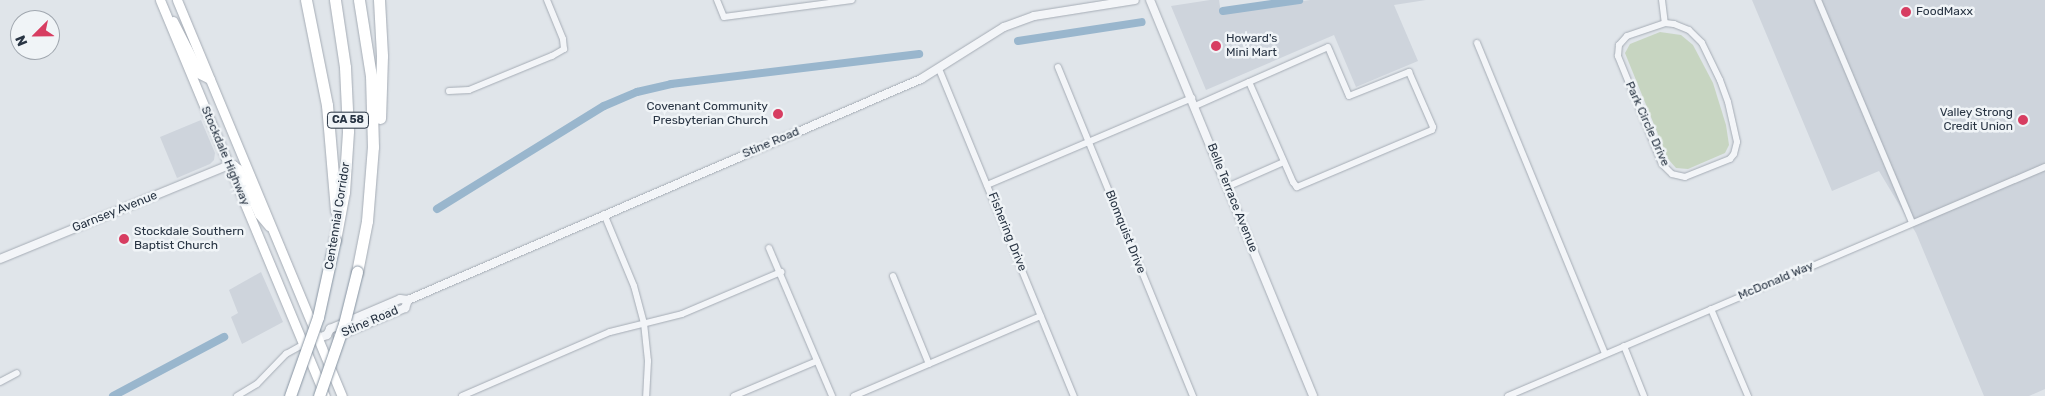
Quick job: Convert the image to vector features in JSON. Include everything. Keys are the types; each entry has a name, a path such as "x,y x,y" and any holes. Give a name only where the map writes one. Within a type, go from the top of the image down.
{"highway":[{"path":"306,0 329,119 336,236"},
{"name":"Centennial Corridor","path":"290,396 318,317 344,192 348,131 345,67 336,0"},
{"name":"CA 58","path":"319,396 344,324 357,272 370,194 373,147 372,100 359,0"},
{"path":"370,194 380,112 380,0"}],"main road":[{"name":"Stockdale Highway","path":"177,0 274,232 323,336 342,396"},
{"name":"Stockdale Highway","path":"161,4 326,396"},
{"path":"161,4 184,38 200,74 210,79"},
{"path":"229,165 233,164 238,169 259,214 274,232"}],"street":[{"path":"449,91 469,90 552,56 564,49 563,39 547,0"},
{"path":"717,0 724,17 813,2 852,0"},
{"name":"Stine Road","path":"304,344 323,336 334,337 405,308 408,300 914,82 939,69 988,36 1020,20 1051,12 1136,0"},
{"name":"Belle Terrace Avenue","path":"1150,0 1192,98 1313,396"},
{"path":"1662,0 1665,23"},
{"path":"1818,0 1912,223"},
{"name":"Park Circle Drive","path":"1665,23 1674,24 1689,30 1702,43 1726,95 1737,142 1737,148 1730,159 1685,177 1672,174 1662,164 1618,56 1619,45 1627,36 1665,23"},
{"path":"1477,43 1605,354"},
{"path":"1195,106 1249,82 1328,47 1349,96 1409,72 1432,124 1432,130 1297,187 1293,182 1249,82"},
{"name":"Blomquist Drive","path":"1058,67 1193,396"},
{"name":"Fishering Drive","path":"939,69 1074,396"},
{"path":"987,185 1192,98"},
{"path":"1227,187 1284,162"},
{"name":"Garnsey Avenue","path":"0,259 229,165"},
{"name":"McDonald Way","path":"1508,396 2045,167"},
{"path":"604,214 634,286 644,323 648,362 646,396"},
{"path":"769,248 781,272 832,396"},
{"path":"462,396 610,332 698,308 781,272"},
{"path":"893,276 929,364"},
{"path":"1711,309 1748,396"},
{"path":"854,396 1041,316"},
{"path":"237,396 257,384 286,354 304,344"},
{"path":"1624,346 1644,396"},
{"path":"734,396 817,361"},
{"path":"0,382 17,373"}],"shaded area":[{"path":"1219,0 1221,13 1310,0 1426,0 1394,5 1418,61 1356,87 1334,35 1206,90 1171,6"},
{"path":"1752,0 2045,0 2045,389 2029,396 1984,396 1916,233 1879,171 1832,191"},
{"path":"201,120 215,153 214,160 210,164 177,178 160,137"},
{"path":"261,272 283,322 242,344 231,317 238,313 229,290"}],"green space":[{"path":"1660,32 1681,35 1693,45 1713,83 1726,125 1729,145 1725,153 1688,169 1676,168 1668,159 1625,53 1630,44"}],"waterway":[{"path":"1223,11 1299,0"},
{"path":"1018,41 1142,22"},
{"path":"437,209 604,106 637,92 671,84 919,54"},
{"path":"113,396 224,337"}],"place":[{"name":"FoodMaxx","path":"1906,12"},
{"name":"Howard's Mini Mart","path":"1216,46"},
{"name":"Covenant Community Presbyterian Church","path":"778,114"},
{"name":"Valley Strong Credit Union","path":"2023,120"},
{"name":"Stockdale Southern Baptist Church","path":"124,239"}]}
